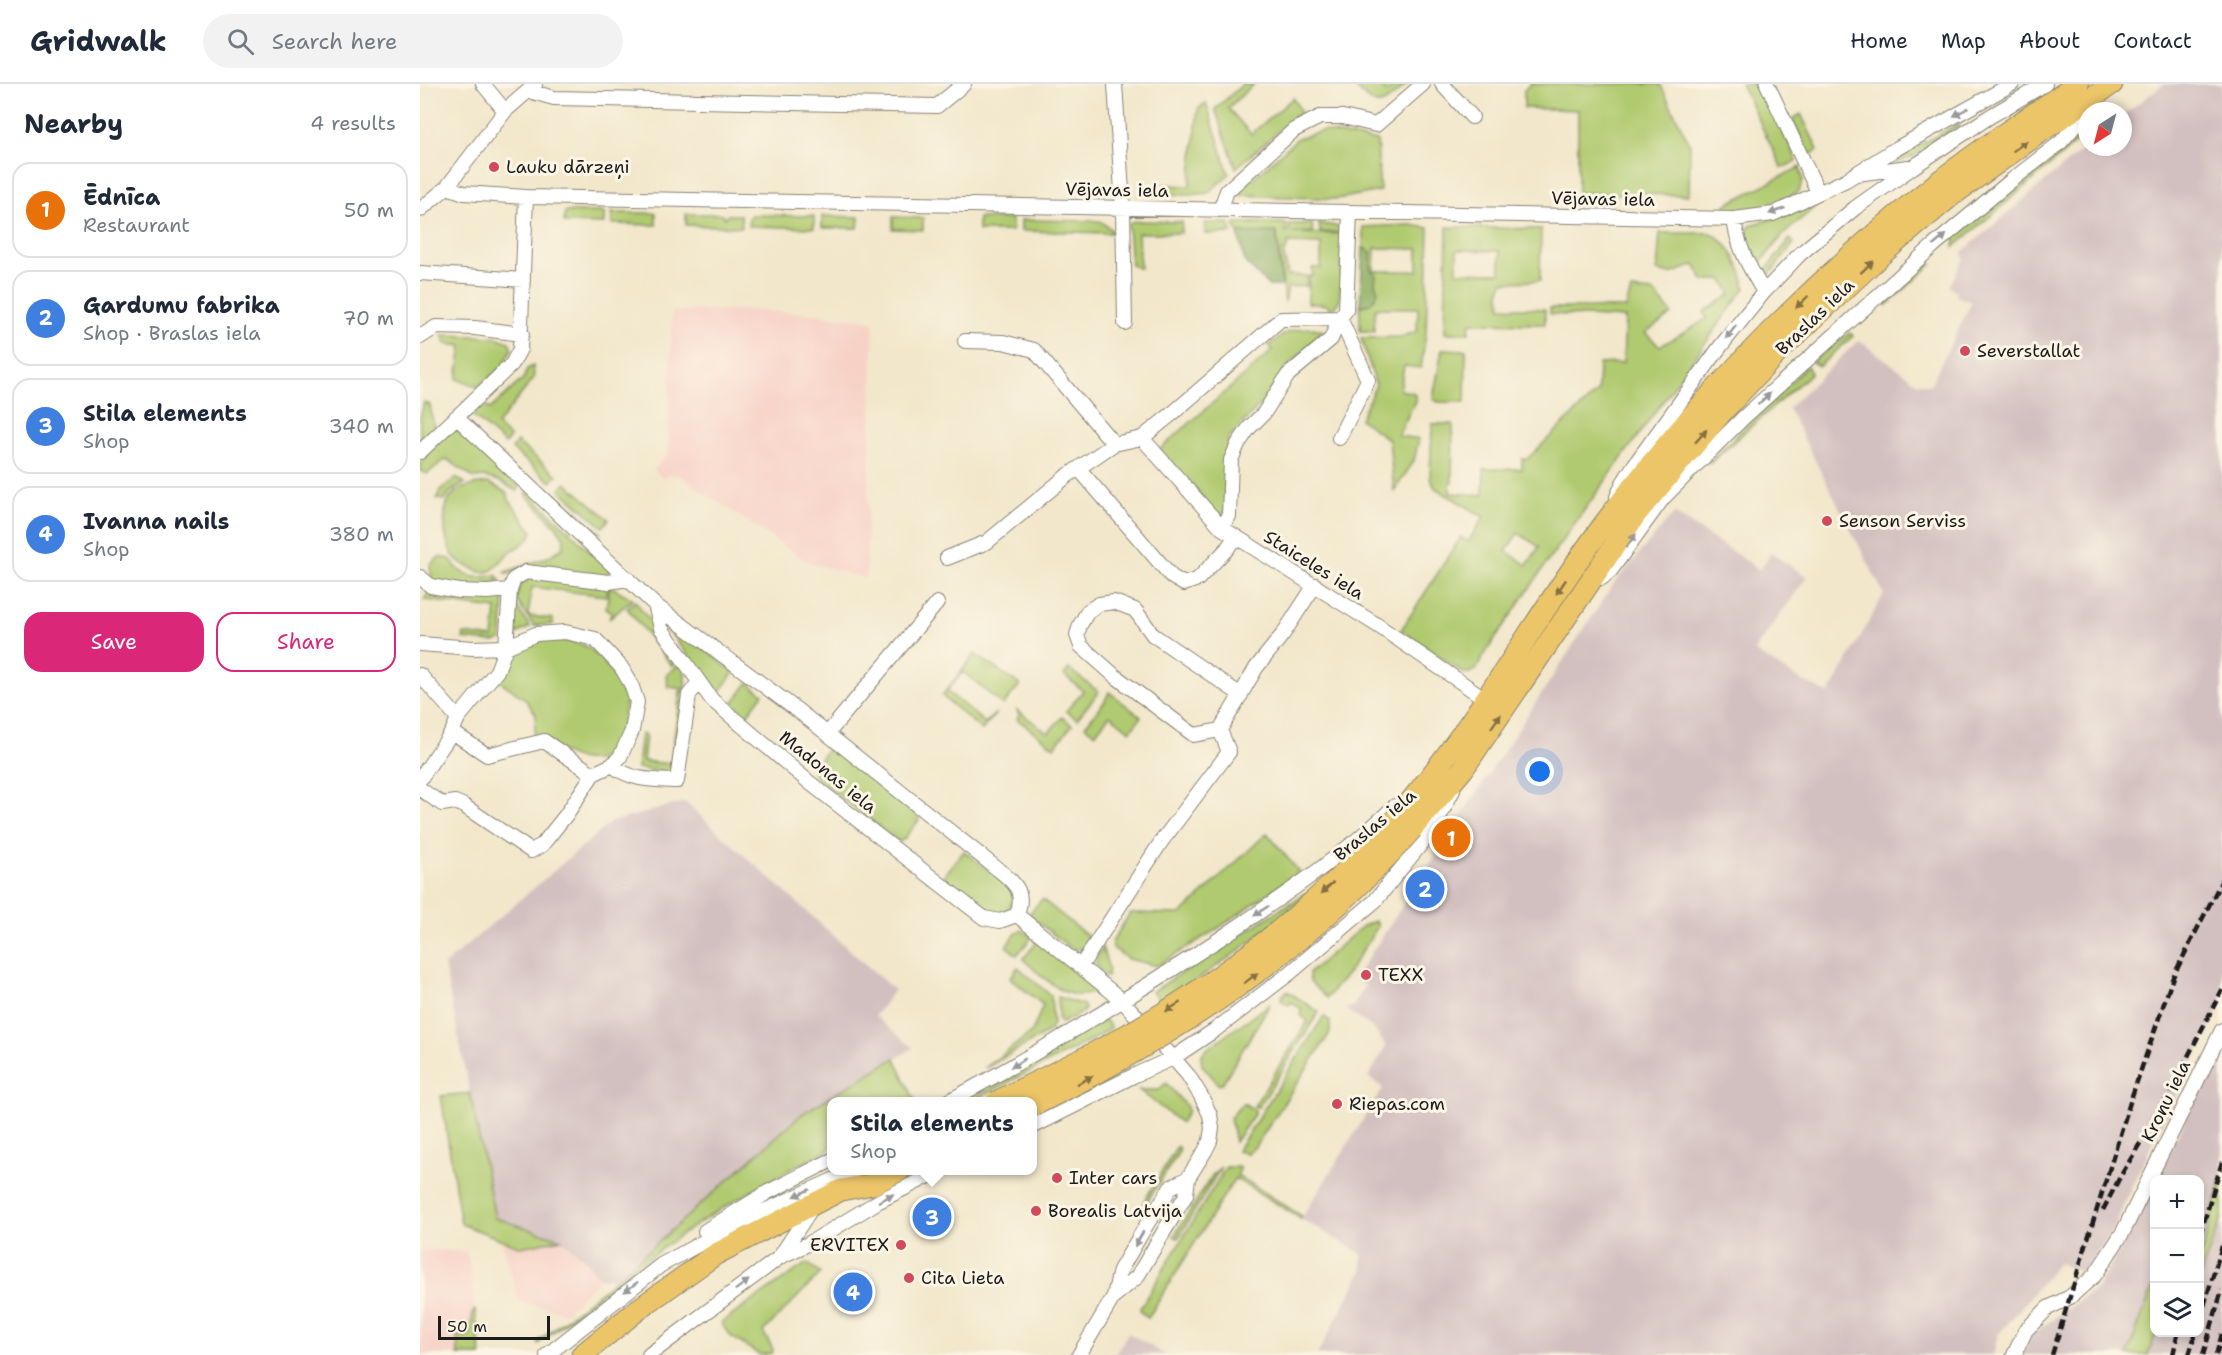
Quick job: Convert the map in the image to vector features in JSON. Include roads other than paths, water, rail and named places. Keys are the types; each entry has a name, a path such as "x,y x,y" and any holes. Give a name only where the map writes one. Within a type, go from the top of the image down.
{"main road":[{"name":"Braslas iela","path":"1424,786 1461,737 1606,522 1708,399 1764,339 1868,241 1937,183 2078,84"},
{"name":"Braslas iela","path":"1464,769 1636,514 1709,427 1778,352 1882,254 1951,196 2011,152 2109,86"},
{"path":"1004,1097 1117,1041 1223,974 1290,922 1464,769"},
{"path":"1037,1103 1130,1056 1212,1006 1293,945 1356,889 1405,822 1424,786"},
{"path":"841,1190 856,1175"},
{"path":"582,1355 640,1308 716,1254 841,1190 873,1184 890,1175"}],"street":[{"path":"483,84 505,111"},
{"path":"420,210 447,187 505,111 533,87 554,98 937,106 964,84"},
{"path":"1115,84 1123,207 1125,323"},
{"path":"1220,210 1227,191 1294,130 1320,117 1342,117 1376,125 1423,84"},
{"path":"1442,84 1472,117"},
{"path":"1767,84 1818,192 1857,174 1913,167"},
{"path":"1857,174 1865,166 1892,150 2012,84"},
{"name":"Braslas iela","path":"1606,522 1623,483 1635,464 1720,346 1789,265 1830,228 1913,167 1989,117 2045,84"},
{"name":"Braslas iela","path":"2095,102 2109,86"},
{"name":"Braslas iela","path":"1579,601 1611,570 1663,498 1736,425 1933,246 2061,142 2078,122"},
{"name":"Vējavas iela","path":"447,187 464,193 526,197 1734,219 1773,213 1818,192"},
{"path":"420,452 512,364 520,349 526,197"},
{"path":"1222,528 1229,516 1231,460 1238,444 1249,428 1264,413 1288,375 1331,339 1340,318 1347,310 1350,213"},
{"path":"1734,219 1740,245 1764,292"},
{"path":"420,273 523,280"},
{"path":"947,558 987,542 1067,476 1114,444 1142,438 1281,319 1340,318"},
{"path":"1339,438 1368,380 1340,318"},
{"path":"420,338 436,327 475,327 522,334"},
{"path":"965,341 1003,342 1034,350 1114,444"},
{"name":"Madonas iela","path":"456,417 655,605 828,734 976,850 1017,886 1020,899 1017,915 1000,921 984,918 810,783 712,700 661,628 655,605"},
{"name":"Staiceles iela","path":"1142,438 1222,528 1315,585 1486,700"},
{"path":"1079,469 1172,577 1184,584 1198,579 1227,549 1235,537"},
{"path":"420,779 452,732 458,718 497,671 506,647 510,590 514,579 526,572 609,582 628,579"},
{"path":"420,577 431,586 459,591 510,590"},
{"path":"1241,695 1153,635 1135,610 1114,602 1099,604 1088,611 1080,625 1077,635 1081,646 1115,676 1194,735 1220,730 1241,695 1256,668 1283,634 1315,585"},
{"path":"828,734 937,603"},
{"path":"420,644 473,648 506,647 536,634 565,632 595,639 621,667 631,684 637,702 632,731 620,757 612,765 593,774 566,815 542,845 531,851 464,806 454,802 442,804 420,789"},
{"path":"420,674 458,718"},
{"path":"612,765 622,774 637,779 677,781 689,695 698,683"},
{"path":"1081,966 1161,842 1229,752 1220,730"},
{"path":"452,732 487,755 544,741 593,774"},
{"name":"Braslas iela","path":"1037,1124 1173,1058 1215,1030 1290,973 1375,901 1433,829 1464,769"},
{"name":"Braslas iela","path":"955,1097 1123,1001 1309,878 1342,853 1405,796 1424,786"},
{"path":"1017,915 1123,1001 1173,1058 1201,1096 1210,1115 1212,1128 1210,1141 1188,1178 1186,1195 1137,1277 1114,1296 1079,1355"},
{"name":"Kroņu iela","path":"2014,1355 2026,1330 2048,1308 2070,1297 2095,1275 2123,1232 2222,1030"},
{"path":"546,1355 661,1265 684,1244 768,1192 827,1162"},
{"path":"661,1265 738,1223 844,1175"},
{"path":"649,1355 780,1257 810,1243 879,1201 930,1175"},
{"path":"780,1257 816,1202"}],"railway":[{"path":"2052,1355 2131,1099 2173,977 2222,880"},
{"path":"2103,1210 2163,1105 2222,990"},
{"path":"2202,1229 2222,1162"},
{"path":"2204,1306 2222,1246"},
{"path":"2203,1355 2222,1290"},
{"path":"2216,1355 2222,1334"},
{"path":"2173,1355 2177,1337"},
{"path":"2189,1355 2194,1337"}],"place":[{"name":"Lauku dārzeņi","path":"494,167"},
{"name":"Severstallat","path":"1965,351"},
{"name":"Senson Serviss","path":"1827,521"},
{"name":"Ēdnīca","path":"1451,838"},
{"name":"Gardumu fabrika","path":"1425,889"},
{"name":"TEXX","path":"1366,975"},
{"name":"Riepas.com","path":"1337,1104"},
{"name":"Inter cars","path":"1057,1178"},
{"name":"Borealis Latvija","path":"1036,1211"},
{"name":"Stila elements","path":"932,1217"},
{"name":"ERVITEX","path":"901,1245"},
{"name":"Cita Lieta","path":"909,1278"},
{"name":"Ivanna nails","path":"853,1292"}]}
